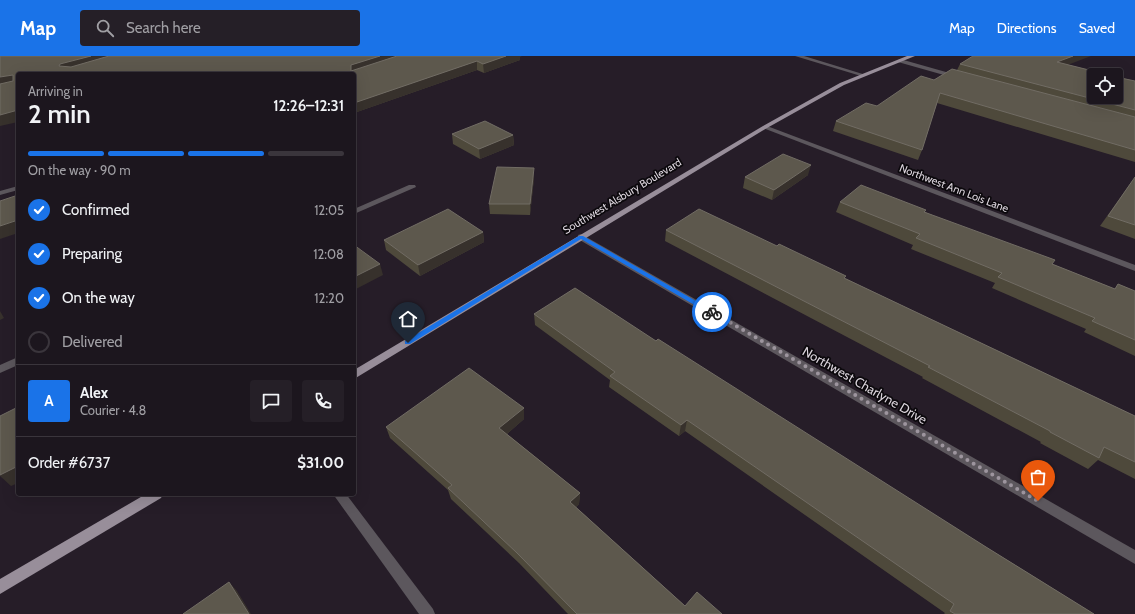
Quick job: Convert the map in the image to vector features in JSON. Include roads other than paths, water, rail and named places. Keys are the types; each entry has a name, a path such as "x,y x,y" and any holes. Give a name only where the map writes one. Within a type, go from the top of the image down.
{"main road":[{"name":"Southwest Alsbury Boulevard","path":"356,374 765,127 842,84 912,56"},
{"path":"0,588 154,496"}],"street":[{"path":"798,56 863,75"},
{"path":"900,61 968,79"},
{"name":"Northwest Ann Lois Lane","path":"765,127 1135,268"},
{"path":"356,211 412,187"},
{"path":"0,194 16,189"},
{"name":"Northwest Charlyne Drive","path":"581,237 1135,556"},
{"path":"0,369 16,362"},
{"path":"340,496 428,614"}]}
